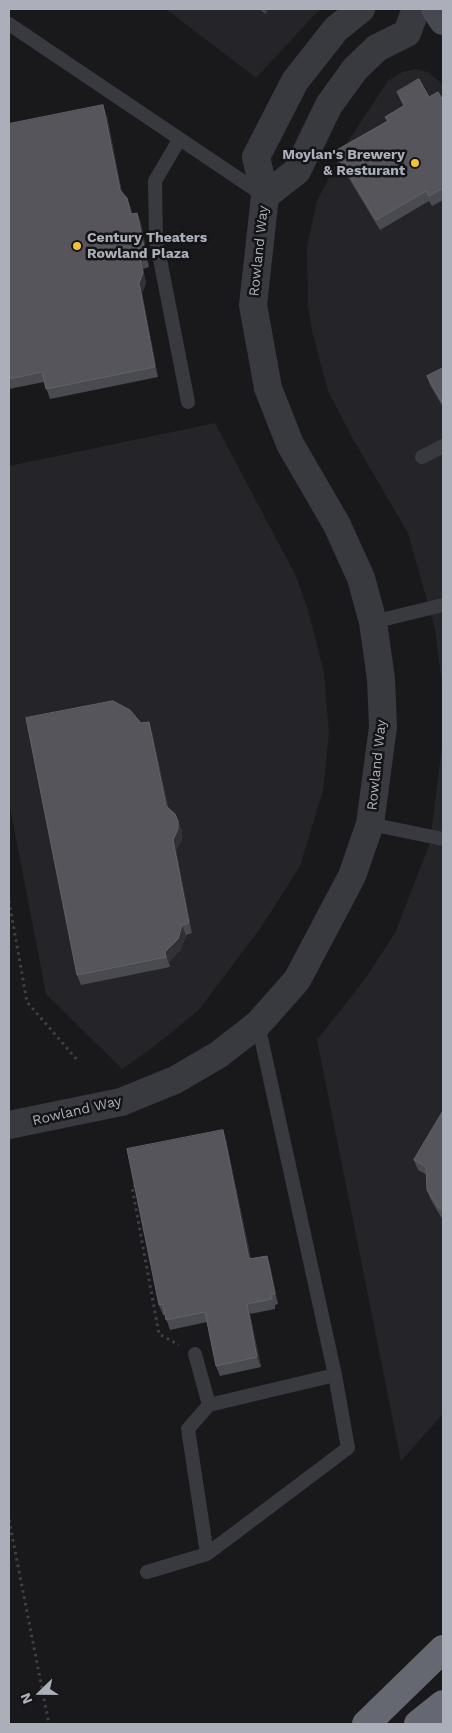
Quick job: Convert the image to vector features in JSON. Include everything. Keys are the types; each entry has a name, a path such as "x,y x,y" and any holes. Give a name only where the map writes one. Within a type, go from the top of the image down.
{"highway":[{"path":"366,1724 443,1649"},
{"path":"418,1724 443,1704"}],"street":[{"name":"Rowland Way","path":"9,1125 121,1102 175,1080 218,1055 258,1024 297,980 352,876 370,824 383,727 381,679 373,622 361,578 338,525 290,444 268,388 253,305 265,196 256,157 294,81 336,29 360,9"},
{"name":"Rowland Way","path":"265,196 297,171 329,105 355,69 376,48 407,34 416,9"},
{"path":"435,9 443,21"}],"lane":[{"path":"9,24 265,196"},
{"path":"179,140 155,181 156,239 188,402"},
{"path":"422,457 443,446"},
{"path":"373,622 443,605"},
{"path":"370,824 443,839"},
{"path":"147,1572 207,1554 348,1448 258,1024"},
{"path":"195,1354 209,1405"},
{"path":"207,1554 188,1429 209,1405 334,1375"}],"path":[{"path":"9,901 27,1002 79,1062"},
{"path":"136,1186 132,1187 159,1334 195,1354"},
{"path":"9,1520 49,1724"}],"shaded area":[{"path":"166,9 320,9 256,78"},
{"path":"415,69 428,72 443,85 443,693 435,629 408,533 354,441 328,391 312,331 308,306 307,246 317,201 345,146 388,81 402,72"},
{"path":"215,423 297,578 308,610 324,672 329,733 323,791 300,866 262,926 198,1011 152,1048 122,1069 46,994 9,802 9,466"},
{"path":"443,737 443,1414 401,1461 317,1040 365,979 395,933 430,843"}],"building":[{"path":"419,79 429,97 438,92 443,100 443,188 429,196 426,191 376,220 335,151 388,121 385,117 405,105 397,92"},
{"name":"Century Theaters Rowland Plaza","path":"103,105 120,190 127,198 131,214 137,213 146,257 140,259 143,273 139,283 155,367 46,389 42,372 9,379 9,124"},
{"path":"443,368 443,404 427,376"},
{"path":"113,701 130,710 141,723 149,722 166,806 175,814 178,821 178,829 173,840 189,923 182,925 178,939 165,952 166,957 77,975 26,718"},
{"path":"443,1111 443,1211 438,1207 427,1190 426,1167 414,1160"},
{"path":"223,1130 249,1259 267,1256 275,1294 271,1295 272,1299 247,1304 257,1357 216,1366 205,1312 166,1320 163,1304 159,1305 127,1149"}],"place":[{"name":"Moylan's Brewery & Resturant","path":"415,163"},
{"name":"Century Theaters Rowland Plaza","path":"77,246"}]}
